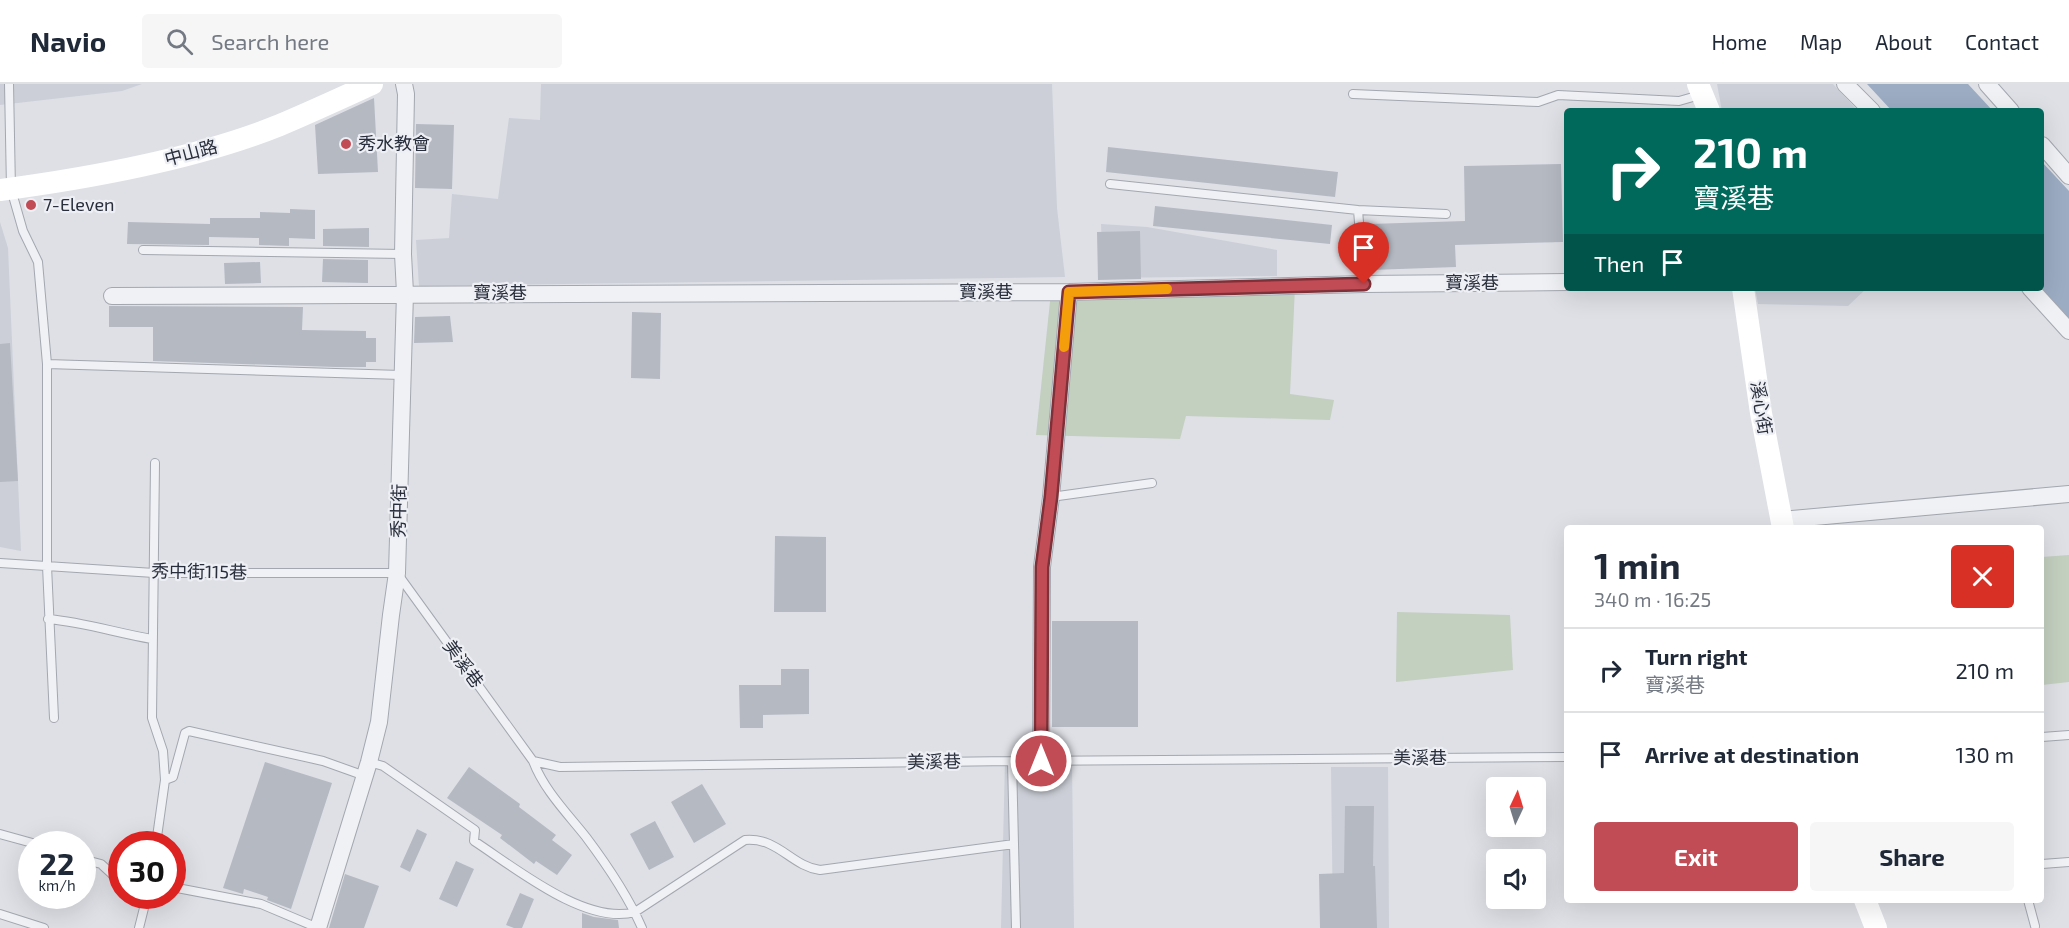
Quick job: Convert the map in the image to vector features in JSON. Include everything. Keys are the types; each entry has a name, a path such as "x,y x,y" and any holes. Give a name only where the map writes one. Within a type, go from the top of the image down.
{"street":[{"name":"中山路","path":"5,189 145,165 222,144 279,125 372,84"},
{"name":"秀中街","path":"318,928 367,769 379,722 390,615 397,573 405,293 403,254 406,94 404,84"},
{"path":"1845,84 1869,108"},
{"path":"1987,84 2008,108"},
{"path":"2044,147 2069,176"},
{"name":"寶溪巷","path":"112,296 1069,292 1364,284 1564,282"},
{"name":"溪心街","path":"1743,291 1761,413 1782,524"},
{"path":"2033,291 2069,331"},
{"path":"1041,761 1042,567 1051,497 1069,292"},
{"path":"1782,524 2069,494"},
{"path":"1866,903 1876,928"}],"lane":[{"path":"9,84 5,189 38,262 46,364 48,619 54,718"},
{"path":"1353,94 1538,102 1558,95 1679,101 1703,96"},
{"path":"1110,184 1358,210 1446,214"},
{"path":"1358,210 1364,284"},
{"path":"143,250 403,254"},
{"path":"46,364 402,375"},
{"path":"155,463 152,718 163,751 165,780 158,831"},
{"path":"1051,497 1152,483"},
{"name":"秀中街115巷","path":"0,562 154,573 397,573"},
{"name":"美溪巷","path":"397,573 533,761 560,767 1564,757"},
{"path":"48,619 69,621 152,639"},
{"path":"165,780 173,777 185,733 189,731 367,769 383,766 474,830 474,841 567,900 591,910 613,914 635,912 745,840 762,840 770,843 808,867 820,870 1014,844"},
{"path":"2044,737 2069,735"},
{"path":"533,761 540,779 601,857 635,912 642,928"},
{"path":"1012,761 1016,928"},
{"path":"0,834 18,839"},
{"path":"2044,864 2069,862"},
{"path":"186,890 261,904 318,928"},
{"path":"2029,903 2035,926"},
{"path":"139,928 144,909"},
{"path":"0,914 44,928"}],"shaded area":[{"path":"0,84 142,84 122,91 0,105"},
{"path":"541,84 1052,84 1057,208 1065,277 419,286 416,240 449,238 452,194 498,199 509,118 540,120"},
{"path":"1717,84 1833,84 1855,108 1721,108"},
{"path":"0,222 8,248 21,551 0,547"},
{"path":"1101,224 1147,227 1277,250 1277,276 1103,278"},
{"path":"1756,291 1864,291 1848,306 1758,304"},
{"path":"1005,761 1072,763 1074,928 1001,928"},
{"path":"1331,767 1388,767 1389,928 1333,928"}],"green space":[{"path":"1295,287 1290,394 1334,400 1330,420 1186,416 1180,439 1036,435 1051,292"},
{"path":"2069,555 2069,682 2044,685 2044,557"},
{"path":"1397,612 1510,615 1513,670 1396,682"}],"water":[{"path":"1867,84 1968,84 1990,108 1889,108"},
{"path":"2044,164 2069,191 2069,322 2043,291"}],"building":[{"name":"秀水教會","path":"374,98 378,172 318,174 315,125"},
{"path":"416,124 454,125 452,189 415,188"},
{"path":"1108,147 1338,172 1335,197 1106,172"},
{"path":"1561,164 1563,242 1455,245 1456,267 1371,270 1370,224 1465,221 1464,166"},
{"path":"1155,206 1332,225 1330,244 1153,226"},
{"path":"290,209 315,210 315,239 289,238 289,246 259,245 259,238 209,237 209,245 127,244 128,222 210,224 210,218 260,218 260,212 290,213"},
{"path":"369,228 369,247 323,246 323,229"},
{"path":"1140,231 1141,279 1098,280 1097,232"},
{"path":"323,259 368,260 368,283 322,282"},
{"path":"260,262 261,283 225,284 224,263"},
{"path":"109,306 303,307 302,330 366,331 366,338 376,338 376,362 366,362 366,367 335,367 153,361 153,327 109,327"},
{"path":"632,312 661,313 660,379 631,378"},
{"path":"450,316 453,342 414,343 415,317"},
{"path":"10,343 18,481 0,482 0,344"},
{"path":"775,536 826,537 826,612 774,612"},
{"path":"1052,621 1138,621 1138,727 1052,727"},
{"path":"781,669 809,669 809,714 763,715 763,728 740,728 739,685 781,685"},
{"path":"265,762 332,783 291,909 267,900 268,897 244,889 243,894 223,888"},
{"path":"469,767 520,804 519,807 556,835 552,840 572,855 557,875 536,861 534,864 500,838 502,835 447,798"},
{"path":"702,784 726,824 694,843 671,802"},
{"path":"1345,806 1374,806 1373,866 1375,866 1377,928 1320,928 1319,874 1344,873"},
{"path":"655,821 674,857 649,870 630,834"},
{"path":"417,829 427,834 410,872 400,867"},
{"path":"456,861 474,869 457,907 439,899"},
{"path":"345,874 379,886 364,928 329,928"},
{"path":"520,893 534,899 522,928 514,928 506,925"},
{"path":"582,913 618,920 619,928 582,928"}],"slow traffic":[{"path":"1064,347 1069,292 1167,289"}],"place":[{"name":"秀水教會","path":"346,144"},
{"name":"7-Eleven","path":"31,205"}],"route":[{"path":"1041,761 1042,567 1051,497 1069,292 1364,284"}]}
